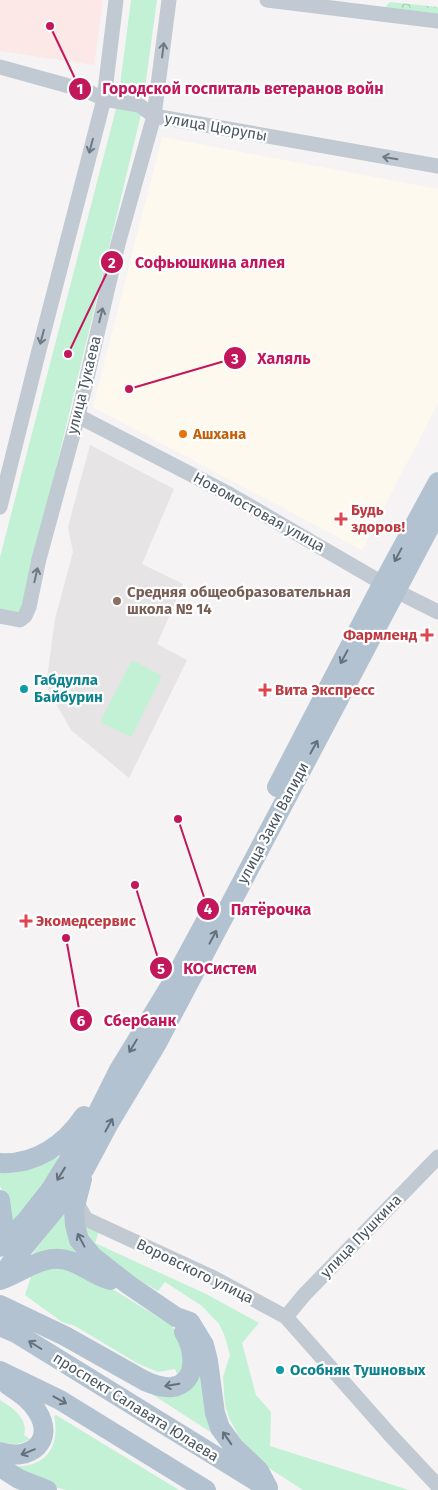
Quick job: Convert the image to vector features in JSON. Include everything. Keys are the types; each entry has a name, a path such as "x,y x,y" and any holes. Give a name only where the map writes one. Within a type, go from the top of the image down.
{"main road":[{"name":"улица Заки Валиди","path":"7,1268 62,1201 85,1168 109,1123 157,1043 390,587 438,482"},
{"name":"улица Заки Валиди","path":"7,1268 26,1221 51,1189 96,1116 119,1070 174,980 390,587 438,511"},
{"path":"0,1163 18,1162 34,1158 53,1149 76,1129 101,1091 119,1070"},
{"path":"85,1168 74,1210 79,1240 93,1256 129,1285 176,1317 190,1322 204,1345 215,1413 220,1428 234,1447 260,1471 269,1489"},
{"path":"0,1200 3,1222 0,1230"},
{"path":"7,1268 54,1259 69,1260 104,1278 129,1285"},
{"path":"4,1306 65,1336 145,1382 158,1386 172,1387 182,1383 190,1374 193,1362 190,1341 176,1317"},
{"path":"4,1306 140,1394 165,1425"},
{"name":"проспект Салавата Юлаева","path":"0,1326 16,1333 269,1489"},
{"path":"0,1371 60,1400 206,1490"},
{"path":"0,1376 8,1385 27,1398 38,1411 43,1426 41,1442 33,1451 21,1455 8,1455 0,1452"},
{"path":"0,1467 19,1479 47,1490"}],"street":[{"path":"0,507 104,99 116,0"},
{"name":"улица Тукаева","path":"0,616 20,620 25,616 29,607 78,416 116,253 154,116 169,0"},
{"path":"267,0 438,21"},
{"name":"улица Цюрупы","path":"0,67 87,91 104,99 139,105 154,116 438,166"},
{"name":"Новомостовая улица","path":"78,416 229,494 390,587 438,612"},
{"name":"улица Пушкина","path":"286,1317 304,1295 438,1157"},
{"name":"Воровского улица","path":"77,1199 86,1219 214,1278 286,1317"},
{"path":"286,1317 438,1486"}],"shaded area":[{"path":"0,0 103,0 94,65 0,51"},
{"path":"162,137 438,189 438,403 362,550 93,407"},
{"name":"Средняя общеобразовательная школа № 14","path":"90,445 174,489 142,564 183,584 157,644 187,660 129,778 71,730 46,686 55,619 73,552 68,527"}],"green space":[{"path":"131,0 157,0 142,110 20,618 0,613 0,557 118,101"},
{"path":"390,2 438,7 438,14 388,9 386,6"},
{"path":"132,660 162,676 131,737 100,722"},
{"path":"57,1155 56,1165 12,1224 8,1200 0,1186 0,1170"},
{"path":"70,1205 91,1261 35,1256 33,1253"},
{"path":"79,1221 99,1231 95,1243 206,1294 259,1323 242,1343 256,1395 271,1412 270,1446 409,1490 303,1490 258,1461 238,1435 225,1405 223,1377 230,1355 219,1324 202,1306 165,1282 158,1291 96,1254"},
{"path":"57,1265 101,1282 171,1325 179,1334 187,1353 178,1376 175,1369 158,1372 137,1363 75,1326 62,1322 25,1295 31,1277 29,1275"},
{"path":"203,1362 215,1435 144,1389 159,1393"},
{"path":"0,1400 10,1406 22,1419 25,1429 24,1435 30,1439 15,1444 0,1442"},
{"path":"56,1415 179,1490 67,1490 54,1487 9,1466 31,1464 47,1455 55,1439 54,1416"}],"place":[{"name":"Городской госпиталь ветеранов войн","path":"50,26"},
{"name":"Софьюшкина аллея","path":"68,354"},
{"name":"Халяль","path":"129,389"},
{"name":"Ашхана","path":"183,434"},
{"name":"Будь здоров!","path":"341,519"},
{"name":"Средняя общеобразовательная школа № 14","path":"117,601"},
{"name":"Фармленд","path":"427,635"},
{"name":"Габдулла Байбурин","path":"24,689"},
{"name":"Вита Экспресс","path":"265,690"},
{"name":"Пятёрочка","path":"178,819"},
{"name":"КОСистем","path":"135,885"},
{"name":"Экомедсервис","path":"26,921"},
{"name":"Сбербанк","path":"66,938"},
{"name":"Особняк Тушновых","path":"280,1370"}]}
